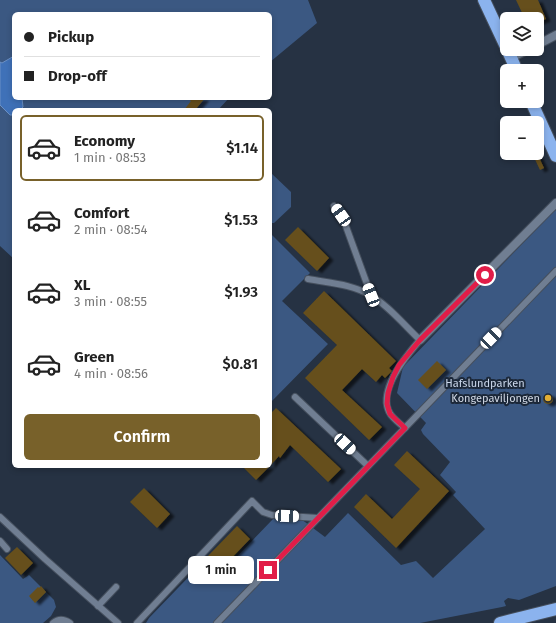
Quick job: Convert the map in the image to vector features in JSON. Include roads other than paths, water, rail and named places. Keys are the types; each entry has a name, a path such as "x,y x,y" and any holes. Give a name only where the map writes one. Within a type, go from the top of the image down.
{"highway":[{"path":"484,0 500,35"},
{"path":"534,108 556,156"},
{"path":"500,623 556,609"}],"street":[{"path":"544,41 556,35"},
{"path":"420,340 556,203"}],"lane":[{"path":"334,206 344,221 371,295"},
{"path":"217,623 556,271"},
{"path":"308,280 348,286 371,295 383,304 420,340 399,365 388,393 387,404 390,414 405,428"},
{"path":"295,397 368,466"},
{"path":"137,623 252,501 263,512 272,515 318,518"},
{"path":"0,517 46,560 118,623"},
{"path":"0,541 8,549"},
{"path":"98,606 116,587"},
{"path":"53,623 61,620 66,620 70,623"}],"place":[{"name":"Kongepaviljongen","path":"548,398"}],"park label":[{"name":"Hafslundparken","path":"485,383"}]}
